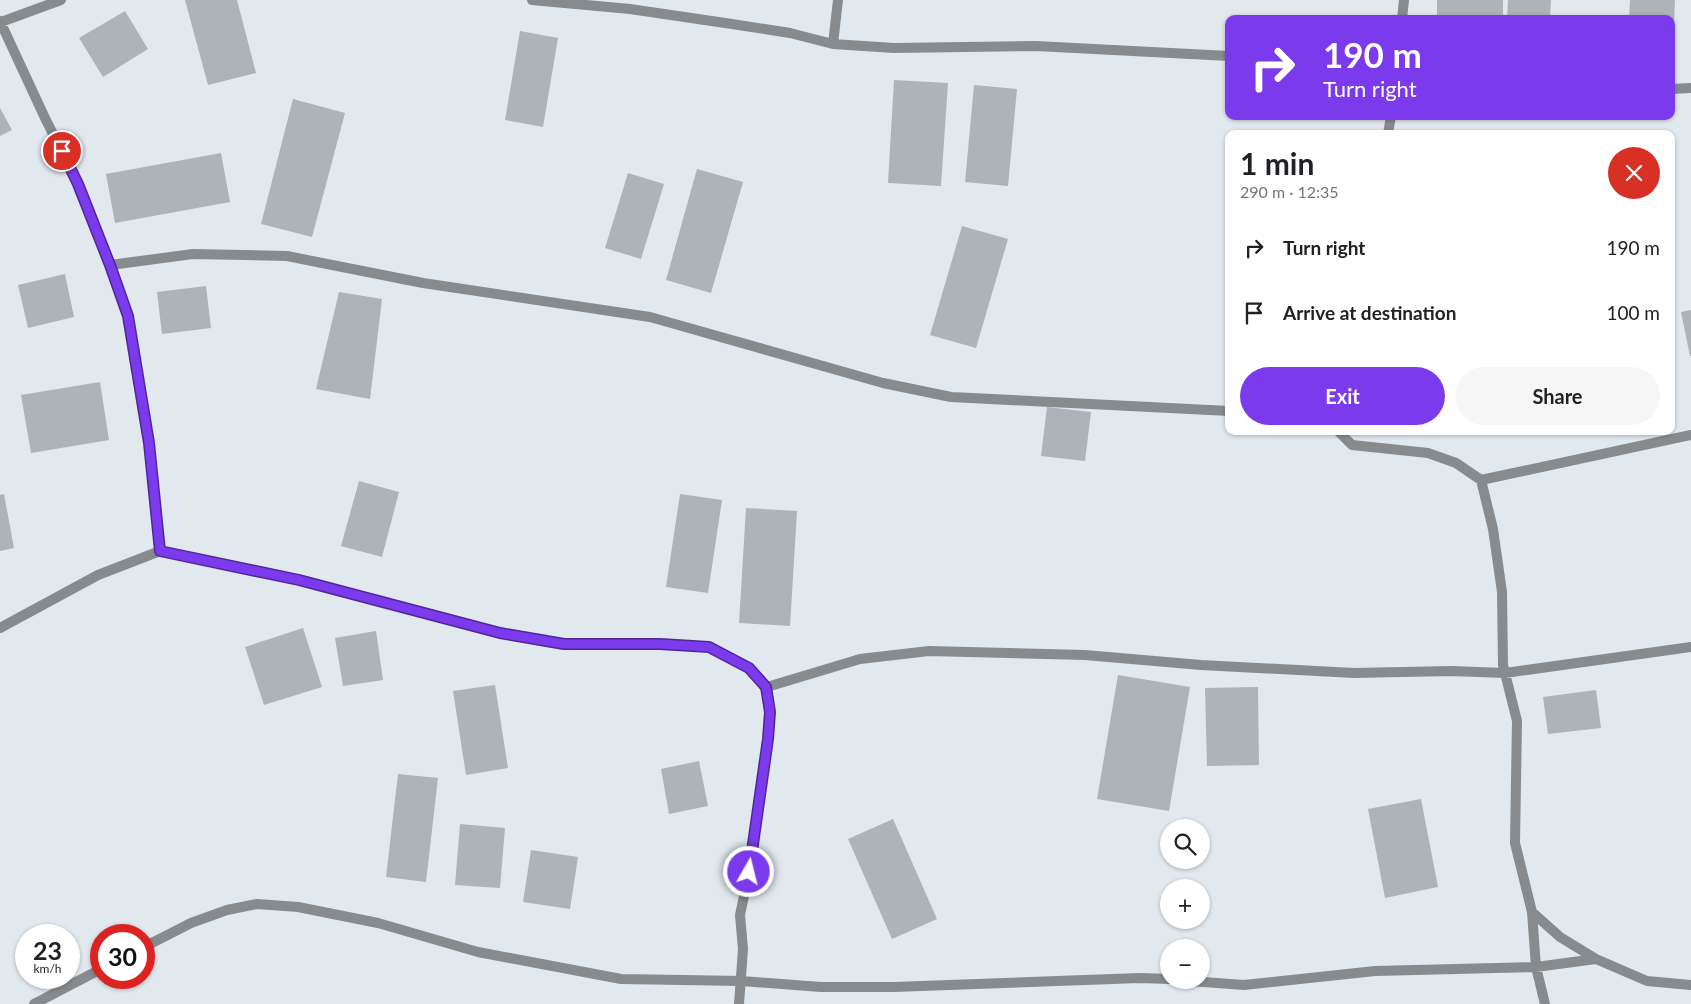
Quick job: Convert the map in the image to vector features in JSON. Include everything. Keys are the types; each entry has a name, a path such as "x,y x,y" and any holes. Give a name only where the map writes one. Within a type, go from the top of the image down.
{"street":[{"path":"61,0 0,21 78,184 128,316 149,443 160,551"},
{"path":"532,0 629,5 790,33 833,44 894,48 1036,46 1225,56"},
{"path":"833,44 838,0"},
{"path":"1402,15 1404,0"},
{"path":"1675,89 1691,88"},
{"path":"110,265 193,254 287,256 423,283 650,317 884,383 951,397 1225,412"},
{"path":"1342,435 1352,445 1428,453 1456,463 1481,480 1493,529 1502,592 1503,665 1517,721 1515,843 1532,912 1536,967 1545,1004"},
{"path":"1481,480 1691,435"},
{"path":"0,628 98,574 160,551 299,580 510,635 564,644 660,644 709,647 749,668 766,687 770,712 768,739 749,872 740,915 743,949 740,1004"},
{"path":"766,687 860,659 929,651 1085,655 1201,665 1354,673 1451,671 1505,673 1691,647"},
{"path":"155,941 191,923 227,910 257,904 298,907 378,923 478,952 621,979 742,982 830,987 894,987 1012,981 1140,978 1160,979"},
{"path":"1532,912 1560,937 1596,959 1647,980 1691,985"},
{"path":"1210,982 1244,984 1376,972 1536,967 1596,959"},
{"path":"34,1004 90,975"}],"building":[{"path":"185,0 237,0 256,73 208,85"},
{"path":"1437,0 1503,0 1503,15 1437,15"},
{"path":"1508,0 1551,0 1550,15 1507,15"},
{"path":"1630,0 1675,0 1674,15 1629,15"},
{"path":"125,11 148,49 103,77 79,38"},
{"path":"520,31 558,38 543,127 505,120"},
{"path":"894,80 948,83 941,186 888,183"},
{"path":"974,85 1017,89 1008,186 965,182"},
{"path":"293,99 345,113 312,237 261,224"},
{"path":"0,108 12,130 0,136"},
{"path":"221,153 230,202 115,223 106,174"},
{"path":"697,169 743,182 711,293 666,280"},
{"path":"628,173 664,184 641,259 605,248"},
{"path":"962,226 1008,239 976,348 930,335"},
{"path":"65,274 74,317 28,328 18,285"},
{"path":"206,286 211,328 162,334 157,292"},
{"path":"339,292 382,299 370,399 316,389"},
{"path":"1691,310 1691,356 1690,356 1681,312"},
{"path":"100,382 109,440 31,453 21,395"},
{"path":"1047,407 1091,412 1085,461 1041,456"},
{"path":"359,481 399,492 382,557 341,546"},
{"path":"4,494 14,548 0,551 0,495"},
{"path":"680,494 722,500 708,593 666,587"},
{"path":"746,508 797,511 790,626 739,623"},
{"path":"303,628 322,687 264,705 245,647"},
{"path":"376,631 383,680 343,686 335,638"},
{"path":"1118,675 1190,687 1169,811 1097,799"},
{"path":"495,685 508,768 466,775 453,691"},
{"path":"1258,687 1259,765 1207,766 1205,688"},
{"path":"1596,690 1601,728 1548,734 1543,697"},
{"path":"699,761 708,806 669,814 661,769"},
{"path":"398,774 438,778 426,882 386,877"},
{"path":"1421,799 1438,887 1385,898 1368,809"},
{"path":"893,819 937,919 892,939 848,839"},
{"path":"460,824 505,828 500,888 455,885"},
{"path":"531,850 578,857 570,909 523,902"}],"route":[{"path":"62,151 78,184 128,316 149,443 160,551 299,580 500,633 564,644 660,644 709,647 749,668 766,687 770,712 768,739 749,872"}]}
